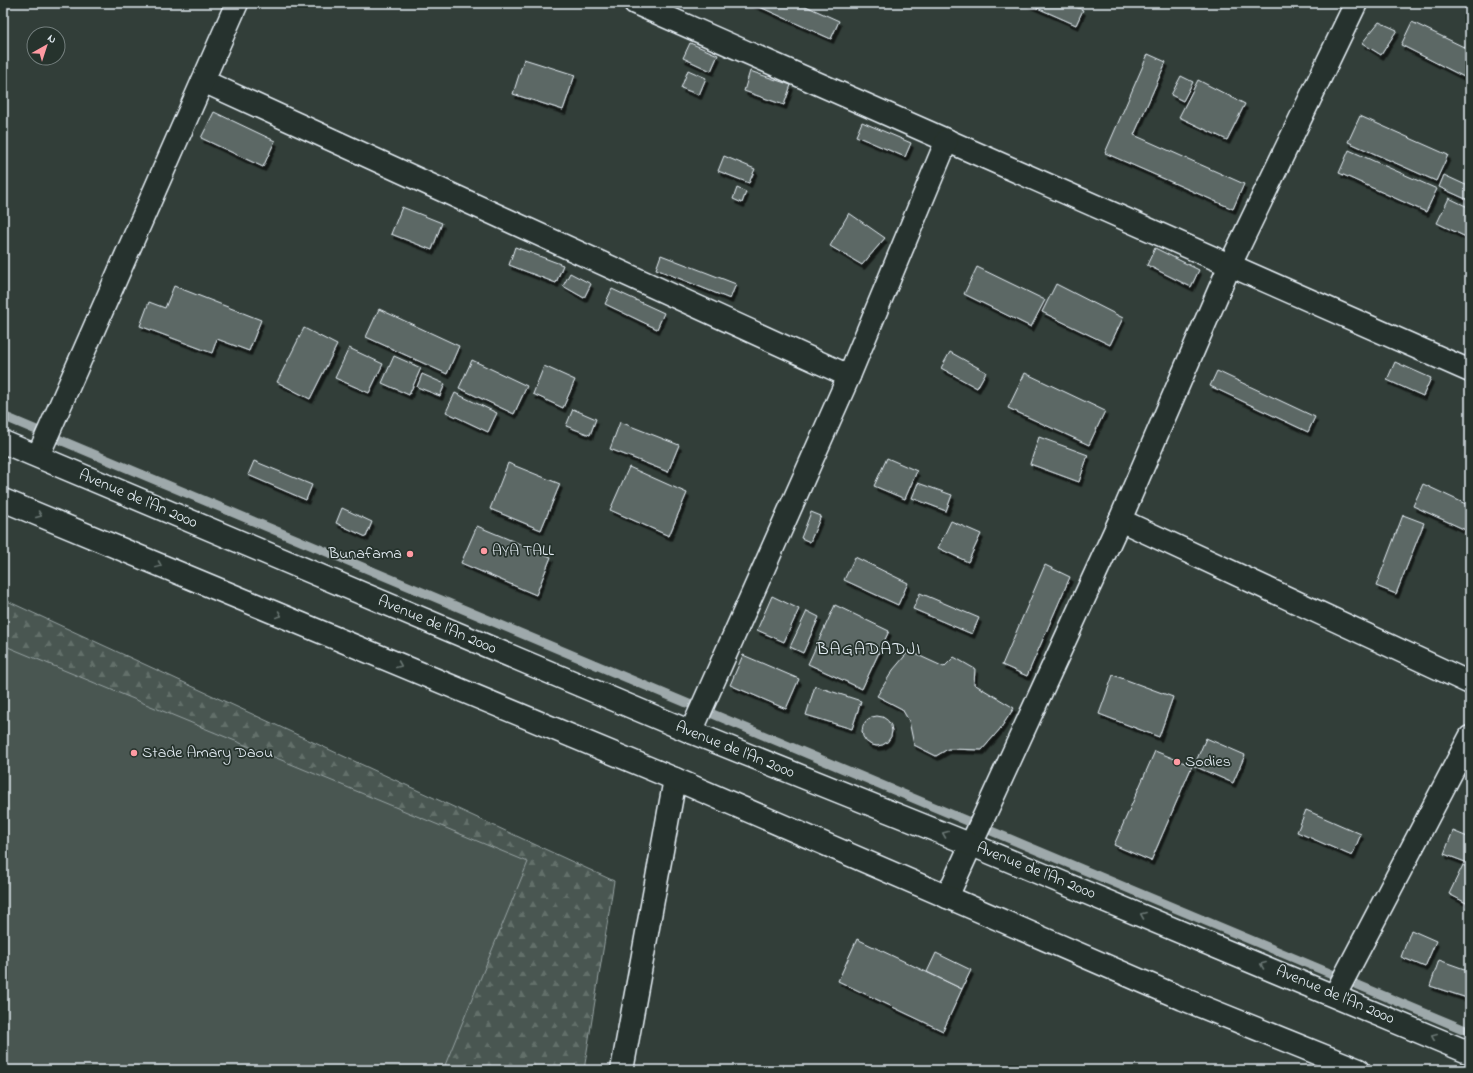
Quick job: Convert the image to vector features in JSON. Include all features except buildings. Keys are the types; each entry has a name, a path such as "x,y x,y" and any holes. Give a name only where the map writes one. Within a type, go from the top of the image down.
{"street":[{"path":"38,456 237,3"},
{"path":"635,3 1470,371"},
{"path":"947,896 972,845 1120,520 1230,265 1356,3"},
{"path":"204,81 849,376"},
{"path":"691,732 849,376 947,140"},
{"name":"Avenue de l'An 2000","path":"3,442 691,732 972,845 1470,1052"},
{"path":"3,500 675,779 1183,999 1359,1070"},
{"path":"1120,520 1470,684"},
{"path":"1335,995 1470,737"},
{"path":"622,1070 675,779"}],"green space":[{"path":"3,599 614,881 584,1070 426,1070 3,715"},
{"name":"Stade Amary Daou","path":"3,645 528,862 443,1070 3,1070"}],"waterway":[{"path":"3,416 1470,1032"}],"place":[{"name":"AYA TALL","path":"484,551"},
{"name":"Bunafama","path":"410,554"},
{"name":"Stade Amary Daou","path":"134,753"},
{"name":"Sodies","path":"1177,762"}],"district":[{"name":"BAGADADJI","path":"869,650"}]}
